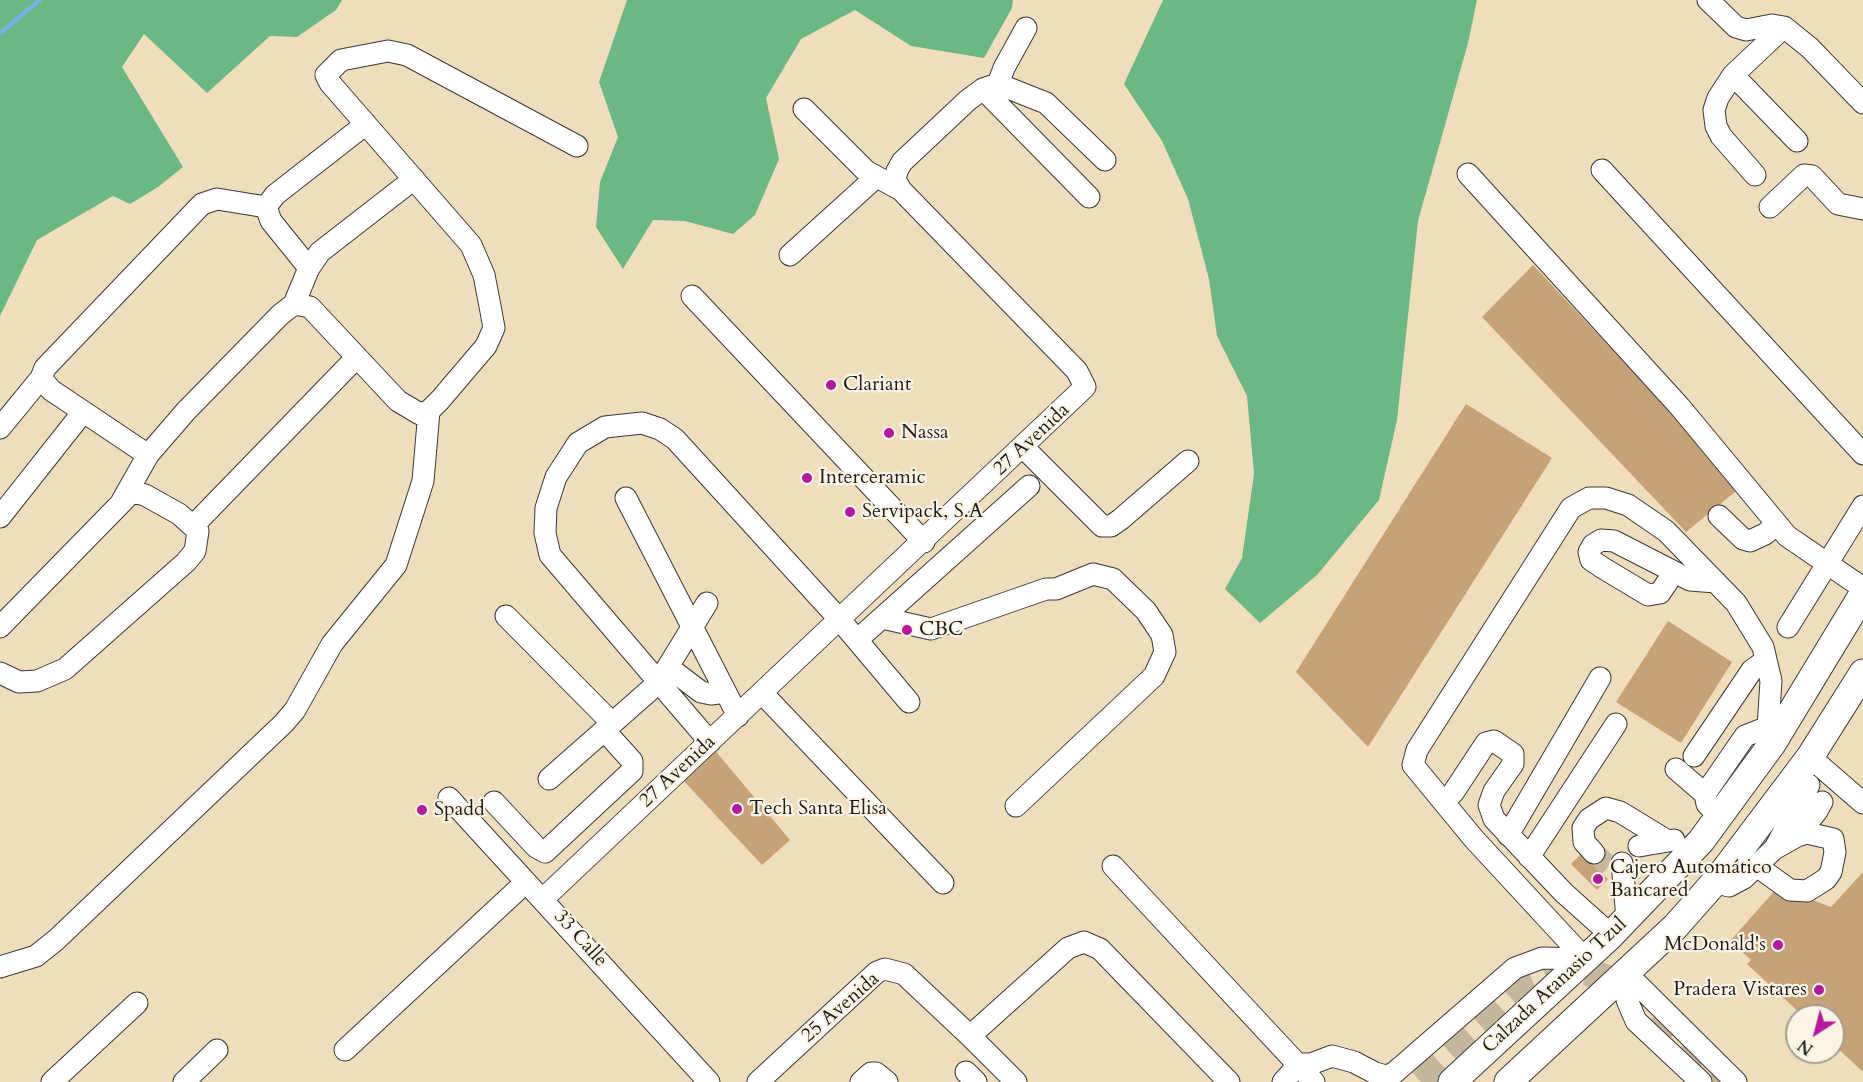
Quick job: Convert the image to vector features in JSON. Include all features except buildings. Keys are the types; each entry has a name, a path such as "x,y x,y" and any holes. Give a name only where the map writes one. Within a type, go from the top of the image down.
{"main road":[{"name":"Calzada Atanasio Tzul","path":"1452,1082 1619,927 1701,841 1712,805 1770,735 1863,594"},
{"name":"Calzada Atanasio Tzul","path":"1508,1082 1675,927 1714,882 1810,756 1863,673"}],"street":[{"path":"1708,0 1736,27 1746,30 1772,25 1784,27 1810,48 1863,103"},
{"path":"1755,175 1716,126 1714,110 1733,75 1784,27"},
{"path":"901,190 895,180 902,162 944,120 990,87 1004,68 1026,28"},
{"path":"294,304 310,307 398,401 420,414 429,411 486,346 494,328 484,275 471,245 330,83 326,75 341,60 388,51 407,55 577,146"},
{"path":"1733,75 1797,141"},
{"path":"990,87 1046,103 1105,160"},
{"path":"990,87 1089,197"},
{"path":"804,110 875,178 901,190"},
{"path":"266,207 275,195 366,124"},
{"path":"1602,170 1863,454"},
{"path":"1468,174 1680,407 1787,536 1863,588"},
{"path":"1770,207 1804,175 1812,176 1838,204 1863,209"},
{"path":"790,255 875,178"},
{"path":"0,627 122,501 148,455 194,403 280,315 294,304 309,268 321,252 414,180"},
{"name":"27 Avenida","path":"543,899 1083,392 1085,382 1077,371 901,190"},
{"path":"0,428 41,378 45,368 202,204 218,199 266,207"},
{"path":"266,207 272,221 309,268"},
{"path":"692,296 924,542"},
{"path":"194,525 357,357"},
{"path":"41,378 51,390 148,455"},
{"path":"0,967 36,956 56,940 284,723 332,644 396,565 423,481 429,411"},
{"path":"0,517 83,412"},
{"path":"710,742 663,675 550,555 545,533 546,508 556,477 578,443 605,427 642,423 660,429 675,439 840,620 909,702"},
{"path":"1024,448 1102,526 1111,526 1188,461"},
{"path":"857,640 1029,486"},
{"path":"0,673 19,682 51,677 65,669 186,561 199,540 198,531 194,525 137,493 122,501"},
{"path":"626,498 738,716"},
{"path":"1585,959 1474,839 1413,765 1417,750 1571,507 1589,498 1606,498 1628,505 1666,531 1736,603 1762,647 1766,660 1771,681 1770,735"},
{"path":"1788,627 1863,506"},
{"path":"1719,516 1743,539 1750,541 1765,534 1777,524"},
{"path":"1674,572 1690,580 1716,582"},
{"path":"882,618 931,629 1046,589 1056,589 1094,574 1113,579 1146,611 1162,635 1166,652 1154,676 1016,806"},
{"path":"549,779 663,675 707,603"},
{"path":"494,802 536,847 545,852 632,771 632,761 608,726 506,616"},
{"path":"1694,756 1752,670 1766,660"},
{"path":"663,675 701,692 711,694 725,692"},
{"path":"1508,835 1600,678"},
{"path":"762,693 943,883"},
{"path":"1529,857 1616,724"},
{"path":"1453,793 1486,743 1494,741 1513,754 1513,764 1494,791 1489,805 1494,819 1564,893 1619,927"},
{"path":"1810,756 1860,795"},
{"path":"1676,769 1712,805"},
{"path":"1714,882 1728,886 1744,879 1758,867 1815,793 1817,811 1797,836"},
{"name":"33 Calle","path":"449,798 709,1082"},
{"path":"1619,927 1612,866 1584,842 1583,828 1594,815 1606,808 1620,812 1666,840"},
{"path":"1758,867 1790,890 1807,891 1818,885 1831,872 1835,852 1833,839 1807,833 1774,849"},
{"path":"1639,846 1666,840 1701,841"},
{"path":"1113,866 1314,1082"},
{"path":"345,1050 526,882"},
{"path":"970,1036 1068,948 1084,942 1100,949 1229,1082"},
{"path":"1283,1082 1299,1064 1311,1064 1332,1056 1386,1076 1394,1072 1515,968 1542,958 1585,959"},
{"name":"25 Avenida","path":"758,1082 877,972 893,969 903,974 928,996 1016,1082"},
{"path":"1625,972 1627,1000 1636,1021 1693,1079"},
{"path":"1625,972 1736,1082"},
{"path":"52,1082 137,1003"},
{"path":"184,1082 217,1050"},
{"path":"861,1082 871,1073 876,1073 886,1082"}],"green space":[{"path":"0,0 342,0 336,10 297,37 270,36 207,93 144,34 122,67 183,167 158,187 130,204 113,196 37,240 0,316"},
{"path":"627,0 1013,0 1012,8 984,58 911,46 855,10 801,39 766,98 779,159 755,215 733,234 685,221 653,220 623,269 596,227 600,182 618,137 599,82"},
{"path":"1163,0 1477,0 1468,43 1418,221 1397,420 1379,500 1317,575 1260,623 1225,589 1242,558 1254,474 1247,396 1217,336 1209,279 1188,199 1162,141 1124,84"}],"waterway":[{"path":"0,33 40,0"}],"tunnel":[{"path":"1594,853 1609,866"},
{"path":"1421,1082 1525,988 1553,975 1583,971 1607,978 1642,1005 1721,1082"}],"place":[{"name":"Clariant","path":"831,385"},
{"name":"Nassa","path":"889,433"},
{"name":"Interceramic","path":"807,478"},
{"name":"Servipack, S.A","path":"850,512"},
{"name":"CBC","path":"907,630"},
{"name":"Tech Santa Elisa","path":"737,809"},
{"name":"Spadd","path":"422,810"},
{"name":"Cajero Automático Bancared","path":"1598,879"},
{"name":"McDonald's","path":"1778,945"},
{"name":"Pradera Vistares","path":"1819,990"}]}
